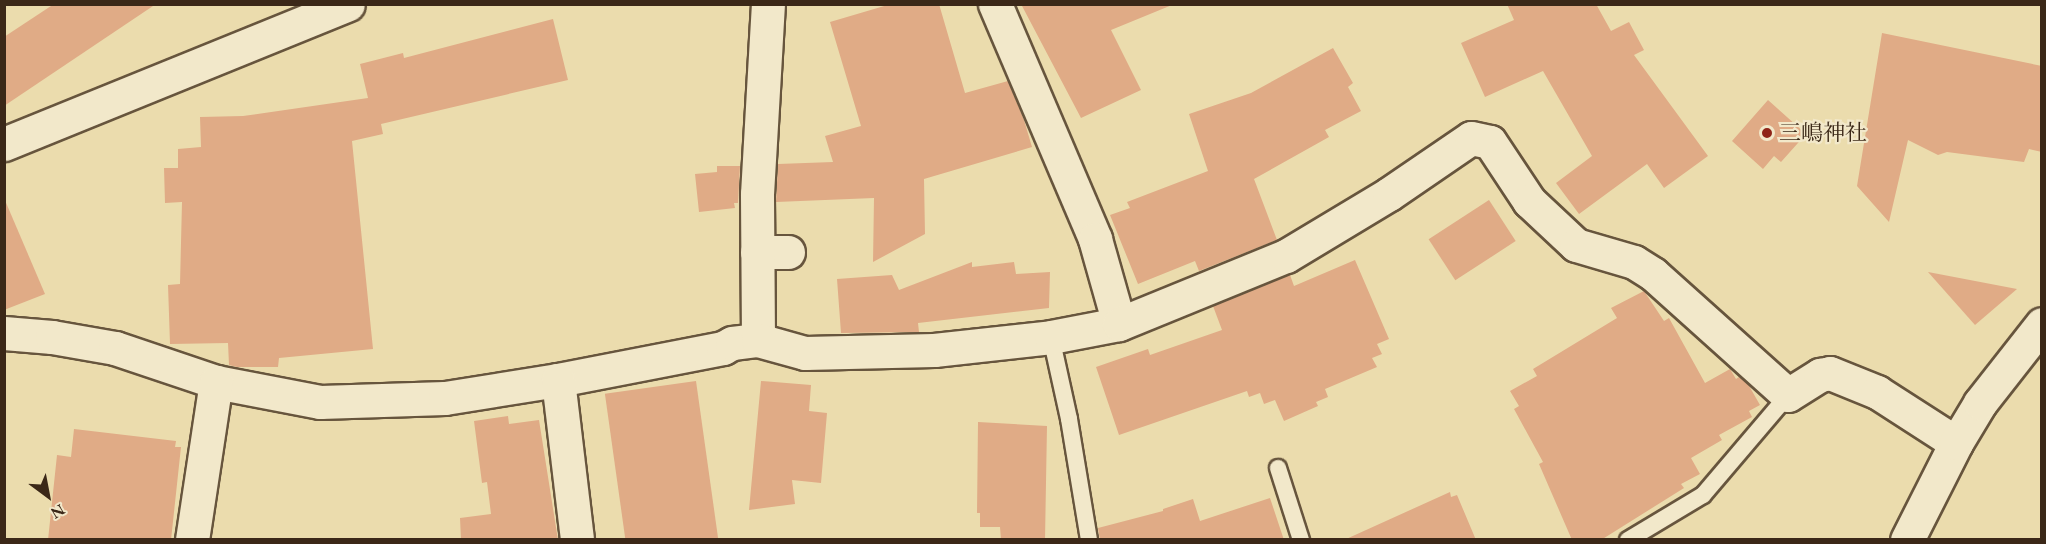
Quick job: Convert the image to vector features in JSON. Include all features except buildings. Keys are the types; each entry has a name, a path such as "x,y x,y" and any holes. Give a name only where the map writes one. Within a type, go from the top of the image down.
{"street":[{"path":"4,144 348,4"},
{"path":"758,340 772,252 768,4"},
{"path":"995,4 1095,239 1119,324"},
{"path":"4,333 52,337 116,348 216,382 320,402 445,398 558,380 723,348 732,343 758,340 806,353 833,354 934,350 1051,338 1119,324 1286,256 1389,194 1472,138 1490,142 1529,201 1576,245 1634,262 1653,274 1788,395 1820,375 1830,373 1877,392 1956,443"},
{"path":"1907,540 1956,443 1980,403 2042,324"},
{"path":"558,380 577,540"},
{"path":"192,540 216,382"}],"lane":[{"path":"1051,338 1069,419 1089,540"},
{"path":"1628,540 1703,495 1788,395"},
{"path":"1278,468 1302,540"}],"place":[{"name":"三嶋神社","path":"1767,133"}]}
